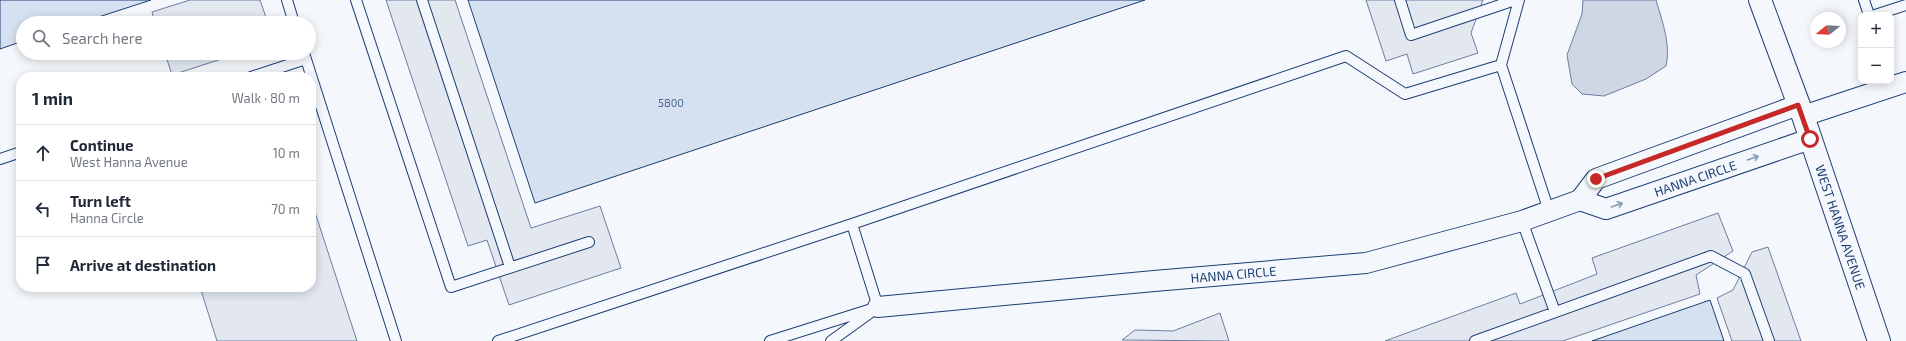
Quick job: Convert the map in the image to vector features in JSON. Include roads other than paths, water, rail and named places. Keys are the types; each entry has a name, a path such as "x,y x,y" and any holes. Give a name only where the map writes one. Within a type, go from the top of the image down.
{"street":[{"name":"WEST HANNA AVENUE","path":"1760,0 1801,111 1880,341"},
{"path":"1580,200 1596,179 1801,111 1906,82"},
{"name":"HANNA CIRCLE","path":"878,307 1366,263 1522,221 1580,200 1606,208 1810,139"}],"lane":[{"path":"287,0 292,16"},
{"path":"356,0 451,287 589,242"},
{"path":"422,0 510,267"},
{"path":"1400,0 1411,35 1515,0"},
{"path":"1519,0 1501,65 1549,211"},
{"path":"1864,0 1868,12"},
{"path":"1884,12 1906,4"},
{"path":"498,341 852,224 1346,56 1406,94 1501,65"},
{"path":"264,72 295,60"},
{"path":"306,60 310,72"},
{"path":"316,90 396,341"},
{"path":"0,159 16,154"},
{"path":"1522,221 1555,312"},
{"path":"852,224 878,307"},
{"path":"1475,341 1711,256 1745,274 1769,341"},
{"path":"770,341 878,307"},
{"path":"831,341 878,307"}]}
